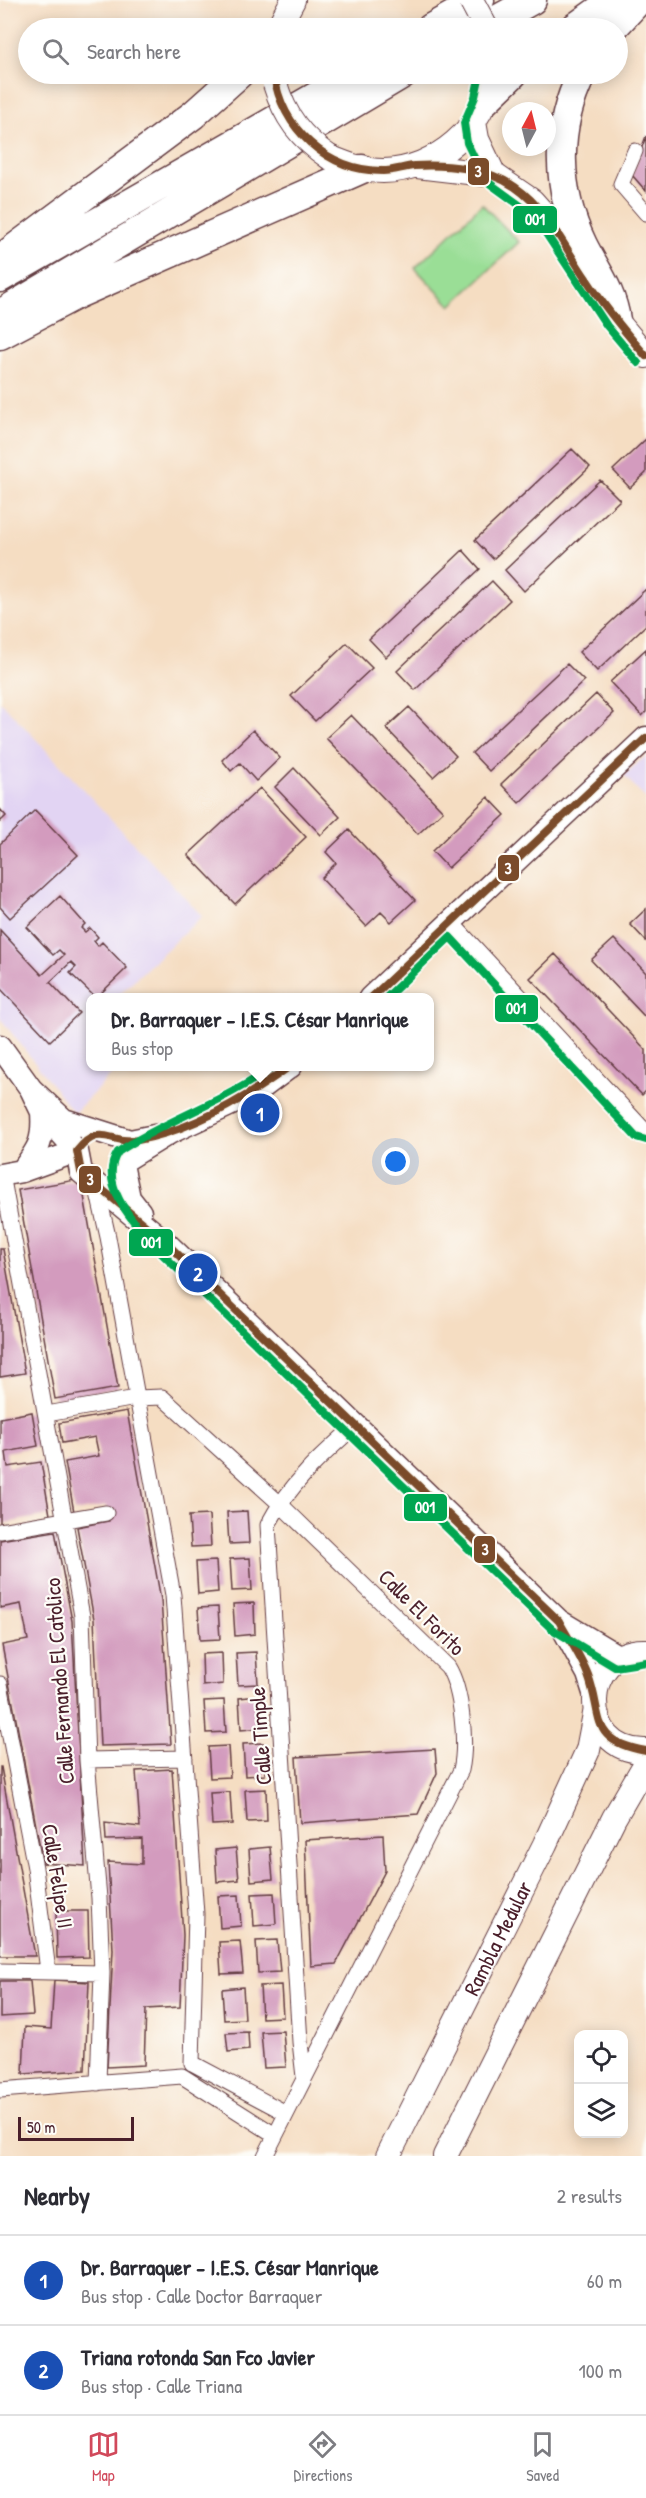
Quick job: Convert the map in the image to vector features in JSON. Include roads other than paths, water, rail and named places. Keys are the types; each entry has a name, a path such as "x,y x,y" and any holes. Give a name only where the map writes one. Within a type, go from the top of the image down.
{"highway":[{"path":"448,18 480,0"},
{"path":"501,18 532,0"},
{"path":"588,18 613,0"},
{"path":"622,18 639,0"},
{"path":"0,259 193,115 228,84"},
{"path":"0,278 338,84"},
{"path":"0,314 386,84"},
{"path":"483,99 501,84"},
{"path":"579,84 566,120 561,147 562,176 567,204 583,244 613,301 615,320"},
{"path":"0,335 78,294 362,169"}],"main road":[{"path":"471,0 479,18"},
{"path":"283,18 290,2"},
{"path":"276,84 282,106 294,126 309,144 328,157 362,169 399,170 417,166 449,148 483,99"},
{"path":"483,99 477,138 494,176"},
{"path":"417,166 494,176 532,201 549,220 615,320 646,356"},
{"path":"375,993 646,738"},
{"path":"0,1046 32,1089 64,1120 130,1141 169,1133"},
{"path":"8,1173 85,1168 111,1179 124,1164 169,1133 255,1093 284,1071"},
{"path":"32,1089 42,1112 85,1168 164,1241 559,1621 588,1674 600,1726 622,1747 646,1751"},
{"path":"8,1173 40,1145 43,1135 42,1112"},
{"path":"85,1168 86,1138 106,1134 122,1146 129,1198 164,1241"},
{"path":"559,1621 637,1648"},
{"name":"Rambla Medular","path":"387,2156 544,1844 588,1750 601,1674 637,1648"},
{"path":"445,2156 614,1818 646,1763"}],"street":[{"path":"635,151 621,184 646,213"},
{"path":"451,922 645,1130"},
{"path":"85,1168 108,1237 173,1595 196,1914 192,2063 182,2076"},
{"name":"Calle Fernando El Catolico","path":"8,1173 64,1520 82,1616 87,1760 99,1898 102,1973 98,2082"},
{"name":"Calle El Forito","path":"47,1414 136,1398 162,1397 279,1503 448,1667 457,1681 464,1755 461,1770 265,2156"},
{"name":"Calle Timple","path":"304,2077 268,1525 279,1503 323,1454 355,1426"},
{"path":"0,1531 106,1513"},
{"name":"Calle Felipe II","path":"0,1684 35,1868 48,1971"},
{"path":"87,1760 185,1758"},
{"path":"0,1971 102,1973"},
{"path":"192,2063 286,2113"},
{"path":"0,2090 182,2076 275,2135"}],"place":[{"name":"Dr. Barraquer - I.E.S. César Manrique","path":"260,1113"},
{"name":"Triana rotonda San Fco Javier","path":"198,1273"}]}
